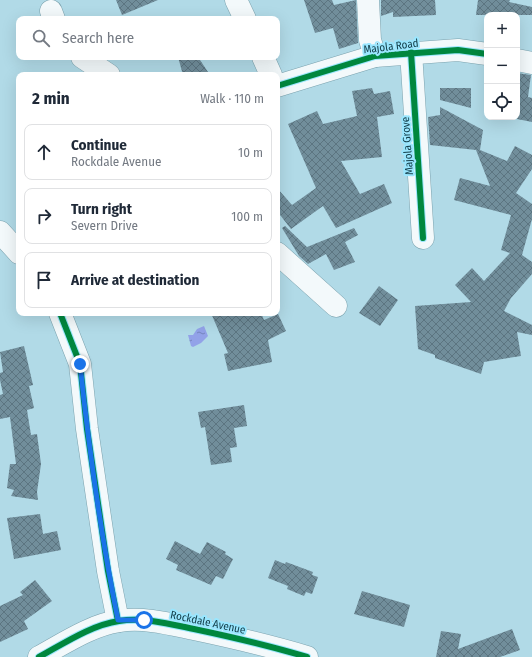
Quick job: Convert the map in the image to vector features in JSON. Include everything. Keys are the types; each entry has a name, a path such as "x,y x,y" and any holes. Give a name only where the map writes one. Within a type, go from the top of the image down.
{"street":[{"path":"236,0 244,16"},
{"path":"368,0 370,40 375,56"},
{"name":"Majola Road","path":"280,85 375,56 411,52 458,50 484,54"},
{"name":"Majola Grove","path":"411,52 423,238"},
{"path":"86,60 104,72"},
{"path":"264,60 270,72"},
{"path":"520,61 532,63"},
{"path":"0,232 16,250"},
{"path":"280,256 336,306"},
{"path":"61,316 80,364 87,429 108,571 118,620"},
{"name":"Rockdale Avenue","path":"39,657 95,628 118,620 144,620 173,624 228,636 307,657"}],"water":[{"path":"204,326 208,336 201,343 193,347 191,346 188,335 193,335 197,329"}],"building":[{"path":"116,0 158,0 122,15"},
{"path":"304,0 332,0 334,5 356,0 358,43 339,49 333,28 315,33"},
{"path":"381,0 435,0 436,15 393,17 393,12 381,16"},
{"path":"478,0 510,0 509,2 532,7 532,15 520,15 520,12 484,12 484,15 476,15"},
{"path":"179,60 200,60 208,72 182,72"},
{"path":"520,73 531,75 528,97 532,98 532,122 520,120"},
{"path":"372,88 374,94 390,91 394,114 377,117 382,157 341,161 360,194 384,184 392,203 336,228 323,206 291,229 280,215 280,191 292,205 316,188 288,124 317,111 323,124 357,116 352,91"},
{"path":"440,88 471,88 471,108 440,100"},
{"path":"440,107 483,130 480,150 507,161 515,146 532,155 532,169 516,193 532,204 532,219 522,255 532,262 532,274 511,298 504,311 532,325 532,335 517,332 521,356 484,362 481,374 435,358 435,355 418,349 415,306 471,302 455,285 472,268 484,281 510,253 501,250 511,215 454,200 460,178 490,186 476,150 430,145 428,117 440,115"},
{"path":"285,226 307,247 354,228 358,235 345,242 355,262 334,270 326,254 308,264 299,256 282,228"},
{"path":"379,286 398,300 380,326 359,313"},
{"path":"212,316 262,316 264,320 273,316 279,316 286,331 268,340 272,362 228,371 224,354 228,353"},
{"path":"24,346 33,385 29,386 34,408 27,410 31,435 37,434 41,464 37,492 38,500 11,496 14,490 7,488 10,464 16,464 10,417 0,419 0,395 3,394 0,373 3,372 0,352"},
{"path":"244,405 247,426 234,428 237,447 230,448 232,462 211,465 205,427 201,428 198,412"},
{"path":"40,514 43,534 57,531 61,550 14,559 7,518"},
{"path":"175,541 200,554 207,542 226,552 225,554 233,559 223,579 216,576 211,585 176,570 178,565 166,559"},
{"path":"275,560 285,564 286,562 313,572 312,575 318,577 312,594 306,592 304,596 287,589 288,586 268,578"},
{"path":"35,580 52,601 24,621 28,629 0,642 0,606 23,595 20,592"},
{"path":"362,591 410,605 404,627 354,614"},
{"path":"512,629 520,650 500,657 436,657 441,631 461,634 458,649"}],"cycle path":[{"path":"280,85 375,56 458,50 484,54"},
{"path":"411,52 423,238"},
{"path":"61,316 80,364 87,429 108,571 118,621"},
{"path":"39,657 98,626 128,620 147,620 166,623 265,645 307,657"}],"route":[{"path":"80,364 87,429 108,571 118,620 144,620"}]}
